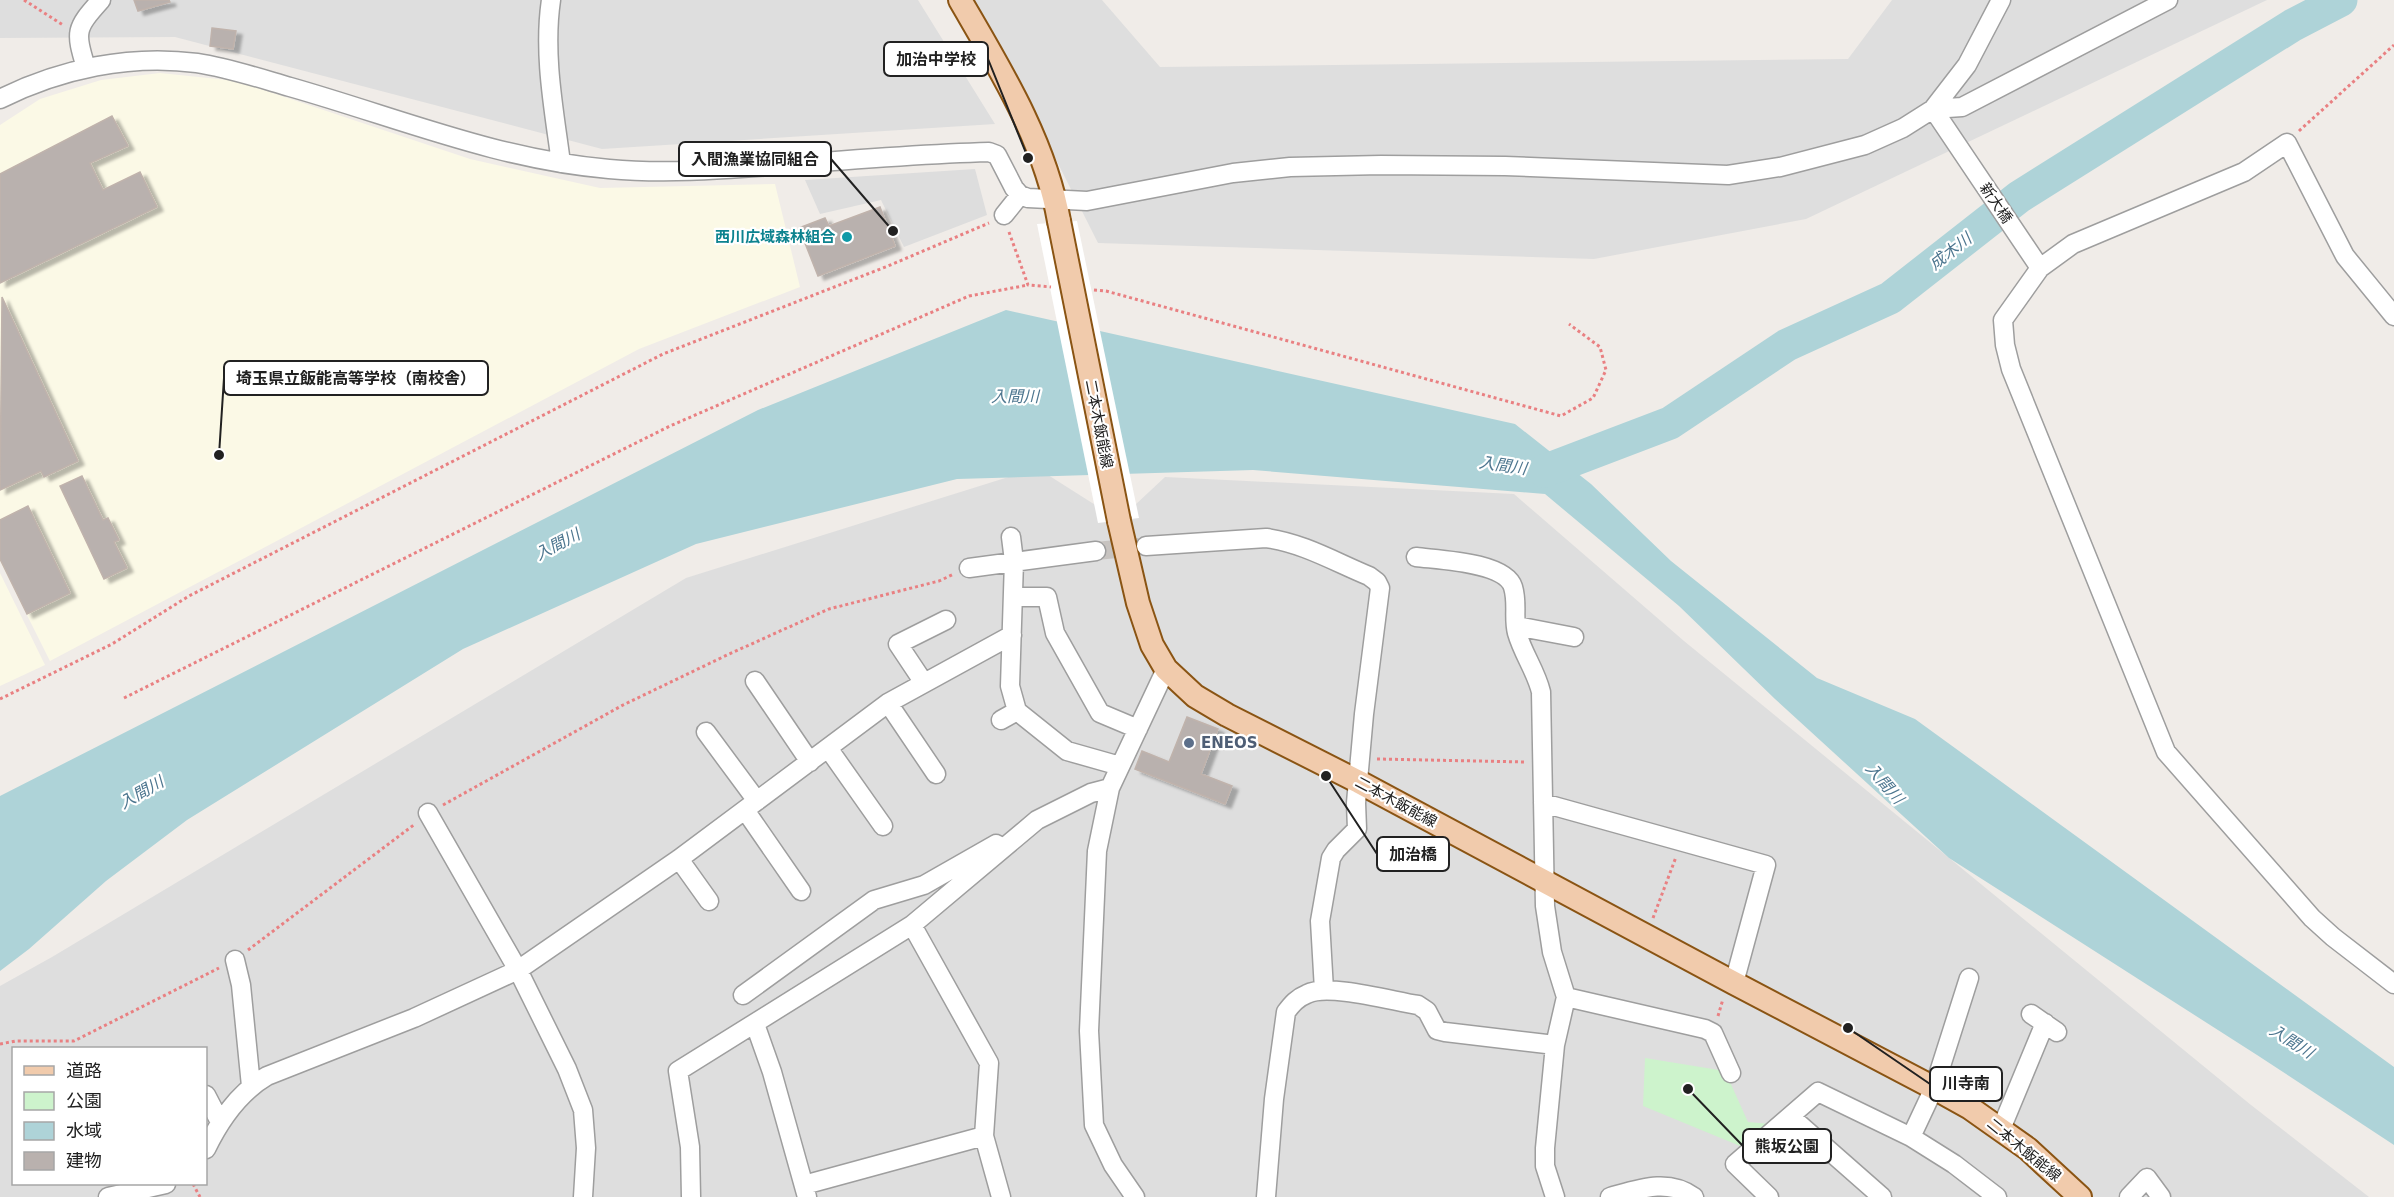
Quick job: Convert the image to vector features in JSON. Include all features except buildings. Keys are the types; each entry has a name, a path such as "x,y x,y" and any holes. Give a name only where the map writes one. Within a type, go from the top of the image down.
{"main road":[{"name":"二本木飯能線","path":"960,0 1030,129 1051,182 1119,520 1144,623 1152,645 1166,669 1195,696 1227,715 1359,782 1934,1088 2028,1149 2080,1197"}],"street":[{"path":"86,68 78,44 78,29 100,0"},
{"path":"551,0 547,24 561,163"},
{"path":"0,99 43,80 86,68 124,62 195,63 224,68 309,92 468,142 561,163 647,172 703,171 924,154 989,152 997,155 1020,195 1057,210 1087,201 1233,173 1302,167 1505,166 1728,175 1780,167 1865,145 1903,128 1933,109 1967,65 2001,0"},
{"path":"1933,109 1962,107 2168,0"},
{"name":"新大橋","path":"1933,109 2040,268"},
{"path":"2394,316 2345,256 2287,143 2244,172 2073,244 2040,268 2002,320 2011,369 2166,752 2312,918 2394,984"},
{"path":"1004,215 1020,195"},
{"path":"1011,537 1014,561 1010,686 1017,711 1067,751 1120,766"},
{"path":"1146,546 1266,538 1282,540 1299,545 1369,576 1377,582 1380,588 1360,759 1356,803 1357,829 1331,858 1322,904 1320,931 1324,990"},
{"path":"969,568 1096,551"},
{"path":"1416,556 1468,563 1501,573 1512,584 1517,604 1516,626 1520,641 1538,676 1542,692 1545,906 1549,935 1566,997 1555,1045 1545,1148 1545,1166 1555,1197"},
{"path":"1013,597 1047,597 1055,633 1100,713 1138,729"},
{"path":"924,683 898,644 946,620"},
{"path":"1516,626 1575,638"},
{"path":"207,1147 220,1122 251,1086 267,1076 414,1018 518,970 679,859 888,703 1012,635"},
{"path":"1135,1197 1113,1165 1094,1125 1089,1031 1096,851 1110,788 1166,669"},
{"path":"755,681 810,762"},
{"path":"888,703 936,774"},
{"path":"1000,720 1017,711"},
{"path":"706,732 801,891"},
{"path":"828,748 883,826"},
{"path":"743,995 874,900 924,885 1036,820 1091,793 1110,788"},
{"path":"1543,803 1766,865 1731,982"},
{"path":"428,813 518,970 567,1069 583,1110 586,1148 583,1197"},
{"path":"692,1197 690,1147 678,1071 912,926 1036,820"},
{"path":"679,859 709,901"},
{"path":"912,926 988,1063 984,1136 1001,1197"},
{"path":"235,960 241,985 251,1086"},
{"path":"1911,1137 1934,1088 1969,978"},
{"path":"1266,1197 1278,1069 1286,1012 1294,1001 1308,993 1324,990 1418,1005 1427,1011 1437,1030 1555,1045"},
{"path":"1566,997 1705,1029 1713,1034 1731,1073"},
{"path":"2001,1130 2044,1023"},
{"path":"755,1024 772,1072 806,1191 984,1136"},
{"path":"1769,1197 1735,1164 1818,1092 1911,1137 1954,1164 1997,1197"},
{"path":"207,1097 220,1122"},
{"path":"1791,1117 1882,1197"},
{"path":"2129,1197 2147,1178 2161,1197"},
{"path":"108,1197 162,1185"},
{"path":"1610,1197 1664,1185 1678,1188 1694,1197"}],"path":[{"path":"24,0 62,24 78,29"},
{"path":"2287,143 2394,45"},
{"path":"0,699 112,644 189,596 663,354 888,266 1004,215 1028,285"},
{"path":"124,698 670,426 969,296 1028,285 1062,288"},
{"path":"1084,289 1106,291 1561,416 1593,398 1606,369 1600,347 1569,324"},
{"path":"0,1044 16,1041 74,1041 235,960 428,813 623,705 829,609 939,580 969,568"},
{"path":"1360,759 1543,763"},
{"path":"1647,936 1682,841"},
{"path":"1713,1034 1731,982"}],"shaded area":[{"path":"0,0 918,0 995,124 602,149 175,37 0,38"},
{"path":"970,0 1102,0 1160,67 1848,59 1892,0 2267,0 1806,219 1594,259 1098,243 1006,60"},
{"path":"160,73 237,81 470,159 600,188 775,184 800,287 639,349 50,661 0,561 0,125 40,99 101,80"},
{"path":"975,169 987,215 904,247 881,200 820,214 805,180"},
{"path":"1037,468 1119,520 1165,477 1514,494 1684,641 2251,1105 2369,1197 0,1197 0,986 686,578"},
{"path":"0,573 45,665 0,686"}],"green space":[{"path":"1645,1058 1725,1071 1748,1122 1770,1124 1745,1148 1643,1106"}],"water":[{"name":"入間川","path":"1006,310 1515,424 1591,484 1671,561 1817,678 1915,719 2394,1067 2394,1145 1949,858 1775,699 1679,606 1545,494 1253,470 957,479 696,544 463,649 187,820 106,881 29,949 0,971 0,796 758,410"}],"pier":[{"path":"1077,221 1139,518 1098,523 1037,224"}],"waterway":[{"name":"成木川","path":"1544,471 1670,423 1787,345 1890,298 2019,197 2293,25 2341,0"}],"tunnel":[{"path":"1096,551 1139,547"}],"place":[{"name":"加治中学校","path":"1028,158"},
{"name":"入間漁業協同組合","path":"893,231"},
{"name":"西川広域森林組合","path":"847,237"},
{"name":"埼玉県立飯能高等学校（南校舎）","path":"219,455"},
{"name":"ENEOS","path":"1189,743"},
{"name":"加治橋","path":"1326,776"},
{"name":"川寺南","path":"1848,1028"},
{"name":"熊坂公園","path":"1688,1089"}]}
